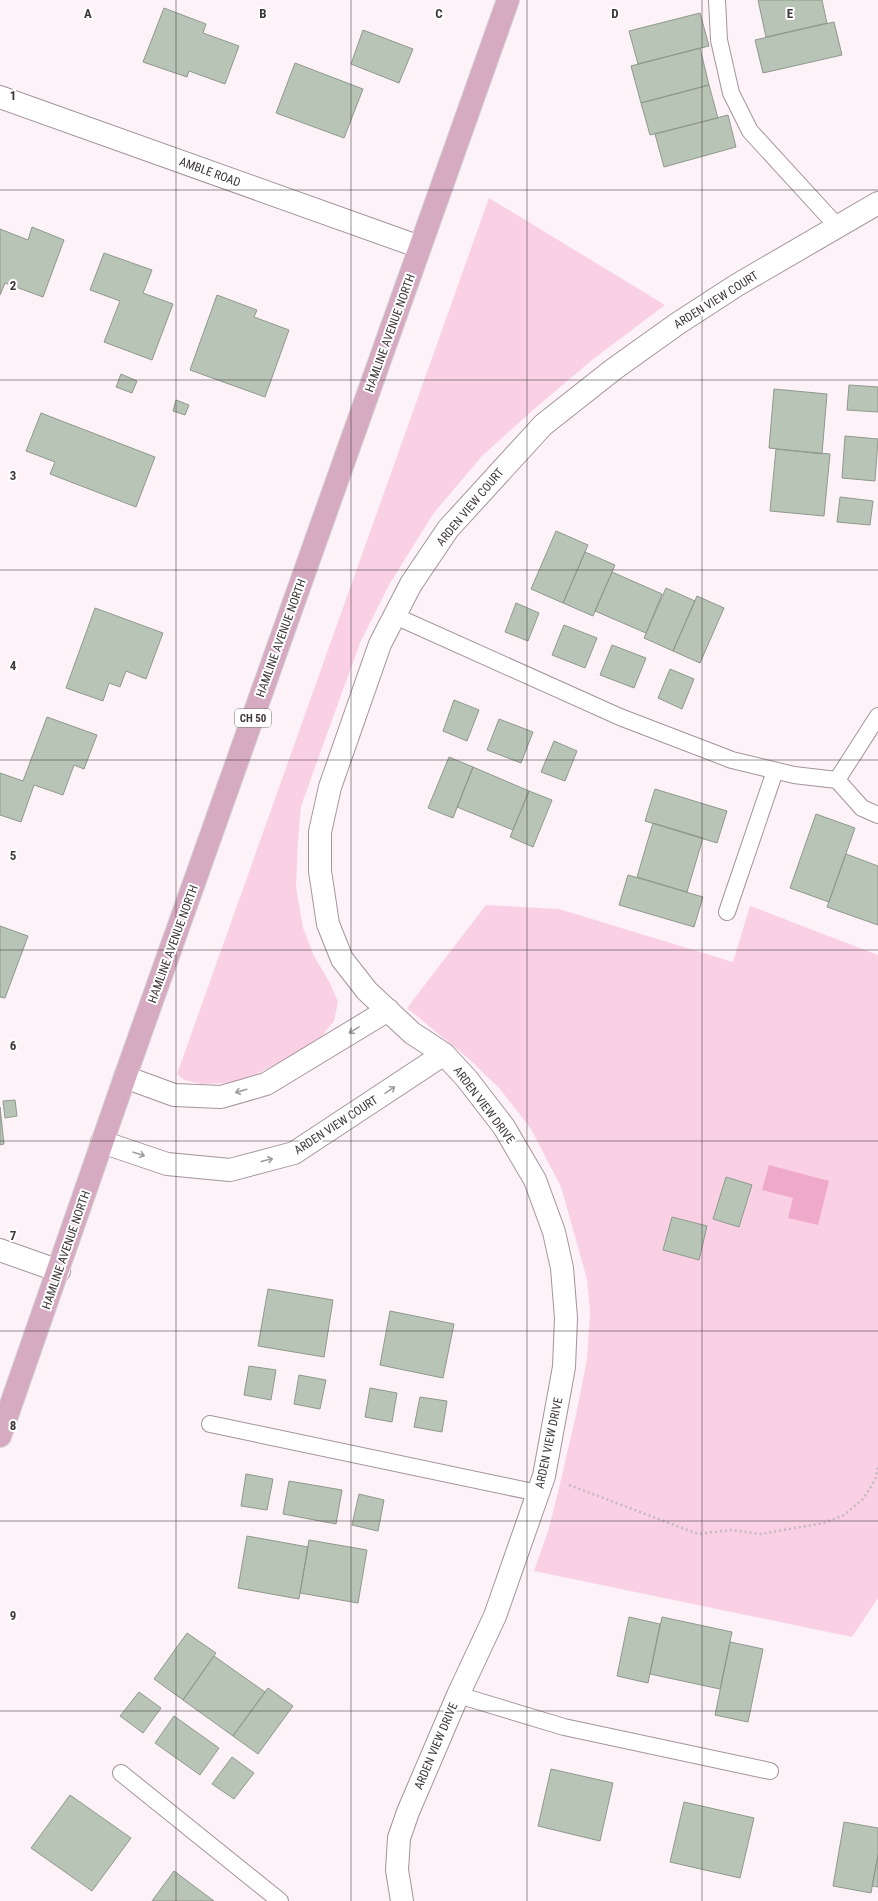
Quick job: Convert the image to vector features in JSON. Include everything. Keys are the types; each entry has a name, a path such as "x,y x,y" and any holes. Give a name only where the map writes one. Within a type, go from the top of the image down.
{"main road":[{"name":"HAMLINE AVENUE NORTH","path":"0,1436 59,1271 102,1142 508,0"}],"street":[{"name":"AMBLE ROAD","path":"0,98 420,247"},
{"name":"ARDEN VIEW COURT","path":"412,1033 367,991 342,959 328,924 320,871 320,832 330,787 380,644 411,584 448,529 543,425 614,369 677,324 737,285 878,203"},
{"path":"125,1077 174,1095 221,1097 266,1084 388,1010"},
{"name":"ARDEN VIEW DRIVE","path":"402,1901 397,1870 399,1838 408,1812 458,1695 495,1616 541,1484 564,1360 566,1318 563,1275 554,1232 534,1180 504,1127 467,1079 444,1054 412,1033"},
{"name":"ARDEN VIEW COURT","path":"102,1142 168,1164 230,1170 294,1153 444,1054"},
{"path":"0,1250 59,1271"}],"lane":[{"path":"717,0 719,40 731,93 750,131 837,226"},
{"path":"395,616 620,717 732,760 794,775 837,780 862,808 878,816"},
{"path":"837,780 878,716"},
{"path":"727,912 775,771"},
{"path":"210,1424 541,1484"},
{"path":"458,1695 564,1727 770,1771"},
{"path":"122,1773 280,1901"}],"path":[{"path":"541,1484 698,1534 731,1530 761,1534 823,1523 844,1515 863,1500 874,1480 878,1467"}],"shaded area":[{"path":"489,198 665,305 592,360 482,456 433,514 389,585 360,643 301,806 298,841 296,887 303,928 314,956 330,983 338,1002 334,1021 322,1036 289,1057 255,1075 232,1083 202,1084 184,1080 177,1074"},
{"path":"486,905 559,909 733,962 750,906 878,955 878,1598 852,1637 534,1571 549,1528 558,1492 587,1359 590,1312 587,1279 561,1187 531,1129 500,1089 469,1059 407,1008"},
{"path":"769,1165 829,1181 818,1225 788,1218 793,1198 762,1190"}],"building":[{"path":"758,0 822,0 827,23 766,37"},
{"path":"164,8 206,24 203,33 239,46 225,84 189,71 187,77 143,62"},
{"path":"700,13 709,46 638,64 629,31"},
{"path":"834,22 842,55 763,73 755,40"},
{"path":"363,30 413,49 399,83 351,64"},
{"path":"700,48 709,85 641,103 631,66"},
{"path":"295,63 363,89 344,138 276,113"},
{"path":"709,85 718,118 650,135 641,103"},
{"path":"728,115 736,147 664,167 655,134"},
{"path":"32,227 64,240 43,297 5,283 0,295 0,229 28,240"},
{"path":"104,253 152,270 143,293 173,304 152,360 104,342 120,301 90,290"},
{"path":"217,295 257,310 254,317 289,330 265,397 190,370"},
{"path":"121,374 137,381 132,393 116,387"},
{"path":"849,385 878,387 878,412 847,410"},
{"path":"774,389 827,394 822,454 769,448"},
{"path":"176,400 189,405 185,415 173,411"},
{"path":"41,413 155,457 136,507 50,474 55,462 26,451"},
{"path":"845,436 878,439 875,481 842,478"},
{"path":"776,449 830,454 824,516 770,511"},
{"path":"840,497 873,501 870,525 837,522"},
{"path":"556,531 588,545 563,603 531,589"},
{"path":"585,552 615,565 593,616 563,603"},
{"path":"612,572 662,594 646,633 595,611"},
{"path":"666,588 695,601 673,651 644,638"},
{"path":"697,596 724,608 700,663 673,651"},
{"path":"516,603 539,613 528,641 505,632"},
{"path":"95,608 163,633 146,679 126,671 120,687 109,683 103,701 66,688"},
{"path":"564,625 597,638 585,668 552,655"},
{"path":"612,645 646,658 634,688 600,675"},
{"path":"670,669 694,679 682,709 658,698"},
{"path":"454,700 479,710 467,741 443,731"},
{"path":"47,717 97,735 84,769 74,765 63,795 34,785 21,822 0,815 0,773 23,781"},
{"path":"499,719 533,732 521,763 487,750"},
{"path":"554,741 577,751 565,781 541,772"},
{"path":"449,757 473,767 453,818 428,808"},
{"path":"473,767 529,791 513,830 457,807"},
{"path":"655,789 727,811 717,843 645,821"},
{"path":"529,791 552,800 533,847 510,837"},
{"path":"816,814 855,828 829,902 790,888"},
{"path":"653,823 703,838 687,892 637,877"},
{"path":"846,854 878,866 878,925 827,907"},
{"path":"628,875 703,897 694,927 619,905"},
{"path":"0,926 28,936 5,998 0,997"},
{"path":"15,1100 17,1116 5,1118 3,1101"},
{"path":"0,1107 4,1144 0,1145"},
{"path":"726,1177 752,1185 739,1227 713,1219"},
{"path":"672,1217 707,1226 699,1260 663,1250"},
{"path":"268,1289 333,1300 324,1357 258,1346"},
{"path":"390,1311 454,1324 443,1378 380,1365"},
{"path":"249,1366 276,1370 271,1400 244,1395"},
{"path":"299,1375 326,1380 320,1409 294,1404"},
{"path":"370,1388 397,1393 392,1422 365,1417"},
{"path":"420,1397 447,1401 442,1432 414,1427"},
{"path":"246,1474 273,1479 267,1510 241,1506"},
{"path":"289,1481 342,1490 336,1524 283,1514"},
{"path":"359,1494 384,1500 378,1531 352,1525"},
{"path":"247,1536 308,1547 299,1599 238,1588"},
{"path":"309,1540 367,1550 358,1603 300,1593"},
{"path":"629,1617 660,1624 648,1683 617,1676"},
{"path":"662,1617 732,1632 720,1689 650,1674"},
{"path":"187,1633 216,1653 183,1700 154,1679"},
{"path":"730,1642 763,1649 748,1722 715,1715"},
{"path":"214,1656 265,1692 233,1736 183,1700"},
{"path":"268,1688 293,1706 258,1754 233,1736"},
{"path":"139,1692 161,1708 143,1733 120,1716"},
{"path":"174,1716 219,1748 200,1775 155,1743"},
{"path":"232,1757 254,1773 234,1799 212,1784"},
{"path":"551,1769 613,1783 600,1841 538,1826"},
{"path":"70,1795 131,1838 92,1891 31,1848"},
{"path":"684,1802 754,1818 740,1878 670,1862"},
{"path":"844,1822 878,1828 878,1855 871,1893 833,1886"},
{"path":"878,1855 878,1887 872,1886"},
{"path":"174,1871 214,1901 152,1901"}]}
